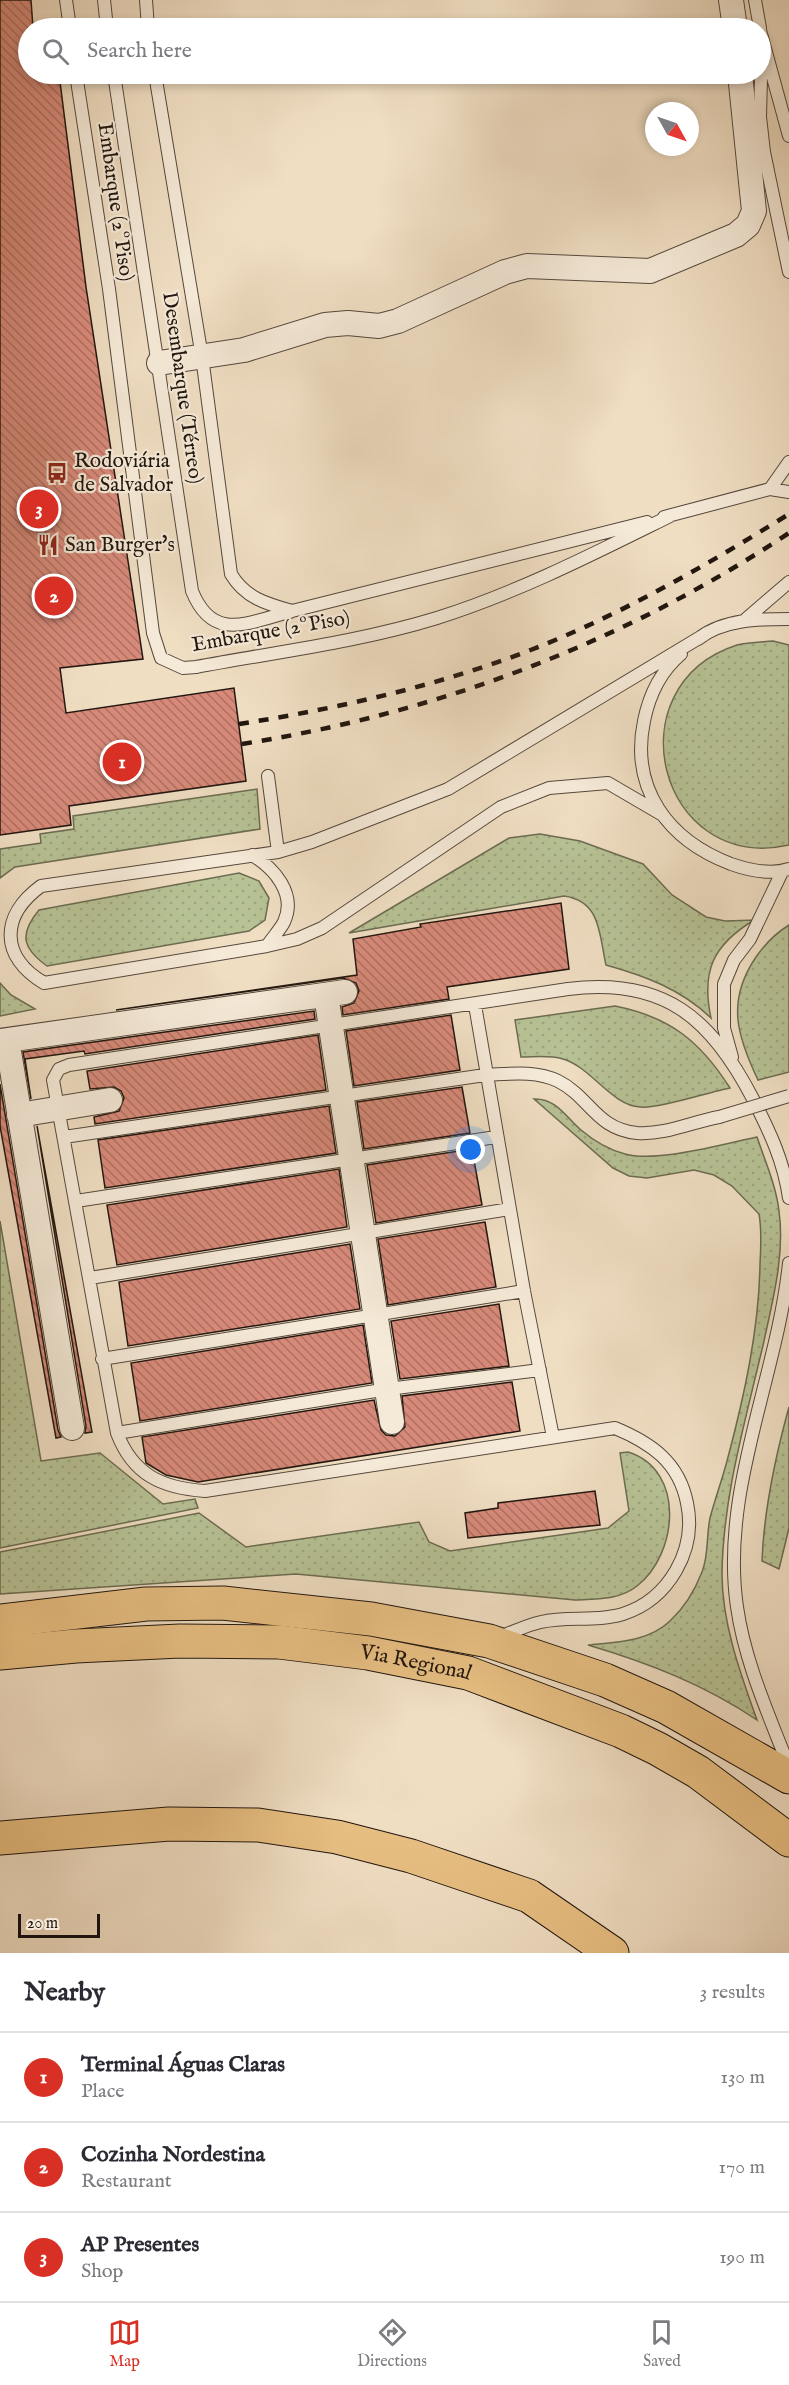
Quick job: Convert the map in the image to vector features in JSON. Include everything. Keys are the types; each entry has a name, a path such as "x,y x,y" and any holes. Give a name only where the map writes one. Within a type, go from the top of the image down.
{"main road":[{"path":"0,1622 146,1604 223,1603 371,1619 489,1641 605,1680 666,1707 789,1777"},
{"name":"Via Regional","path":"0,1653 76,1646 180,1641 279,1642 368,1653 468,1673 621,1731 658,1749 698,1772 789,1840"},
{"path":"0,1838 169,1824 258,1825 337,1837 411,1856 529,1896 612,1953"}],"street":[{"path":"731,0 734,18"},
{"path":"159,363 244,350 325,325 348,323 379,326 398,321 505,272 527,266 650,271 736,235 748,225 754,211 741,84"},
{"path":"72,1428 19,1115 3,1041 336,993 330,1025 392,1422"},
{"path":"19,1115 110,1100"}],"lane":[{"path":"66,0 69,18"},
{"path":"104,0 107,18"},
{"path":"146,0 147,18"},
{"path":"755,0 758,18"},
{"path":"771,69 789,136"},
{"name":"Embarque (2ºPiso)","path":"77,84 110,301 153,633 161,658 183,668 196,667 360,637 435,618 538,581 670,516"},
{"name":"Desembarque (Térreo)","path":"116,84 192,591 199,609 218,624 231,626 670,516"},
{"name":"Desembarque (Térreo)","path":"157,84 202,357 231,574 238,586 262,603 292,611"},
{"path":"760,84 760,117 764,152 789,272"},
{"path":"770,489 789,462"},
{"path":"670,516 770,489 789,492"},
{"path":"746,619 789,582"},
{"path":"661,814 608,783 549,788 501,807 322,928 297,939 267,946 44,983 23,973 8,959 1,942 4,919 18,898 41,886 278,852 312,842 448,789 704,634 746,619 789,618"},
{"path":"704,634 670,663 648,700 639,743 645,787 661,814 683,836 713,857 746,869 785,870 750,939 734,960 724,984 724,1028 733,1061 776,1145 789,1198"},
{"path":"268,776 278,852"},
{"path":"252,855 270,866 282,882 288,902 284,922 267,946"},
{"path":"489,1641 541,1622 621,1614 645,1604 664,1587 679,1566 688,1542 690,1518 685,1494 677,1474 661,1453 640,1438 615,1428 205,1491 178,1489 151,1478 135,1465 124,1451 117,1433 53,1080 59,1069 69,1065 595,985 624,987 671,1002 691,1015 733,1061"},
{"path":"475,1005 496,1137 553,1437"},
{"path":"64,1137 485,1075 533,1074 559,1081 571,1089 599,1118 625,1131 654,1132 719,1117 789,1096"},
{"path":"76,1201 496,1137"},
{"path":"90,1278 510,1209"},
{"path":"789,1263 783,1302 742,1487 734,1561 737,1608 747,1653 789,1767"},
{"path":"102,1359 524,1292"},
{"path":"117,1433 388,1389 540,1370"}],"green space":[{"path":"773,641 789,645 789,845 744,846 708,832 682,805 667,771 664,734 674,698 698,667 737,645"},
{"path":"257,789 260,829 15,867 0,878 0,849 41,843 40,834 74,829 73,816"},
{"path":"540,834 580,841 643,864 672,895 706,917 725,921 754,920 729,939 713,961 708,986 711,1018 675,991 635,974 606,965 599,931 592,912 576,899 564,896 349,933 509,838"},
{"path":"239,873 259,881 269,898 265,920 249,931 47,966 28,947 26,934 28,926 39,910"},
{"path":"789,925 789,1072 758,1080 740,1033 738,1004 741,989 759,952 775,935"},
{"path":"0,983 11,995 35,1009 0,1016"},
{"path":"615,1006 652,1017 682,1033 707,1057 730,1088 671,1103 640,1107 620,1100 573,1063 547,1057 521,1057 515,1020"},
{"path":"534,1099 555,1105 591,1138 608,1148 625,1154 654,1156 672,1154 757,1137 778,1201 779,1260 771,1309 731,1486 726,1515 722,1574 729,1630 757,1720 717,1696 676,1676 588,1645 631,1640 661,1628 684,1605 702,1572 706,1559 710,1518 739,1412 754,1338 761,1251 759,1214 732,1186 714,1175 694,1170 647,1178 629,1176 613,1168"},
{"path":"0,1221 41,1461 100,1453 163,1504 195,1499 198,1508 0,1548"},
{"path":"789,1407 789,1528 779,1569 762,1561 763,1541 771,1483"},
{"path":"628,1452 647,1462 660,1476 667,1494 670,1514 661,1554 651,1572 630,1591 615,1596 575,1600 296,1574 0,1594 0,1552 199,1513 246,1547 419,1522 429,1542 450,1551 608,1528 629,1511 620,1453"}],"building":[{"name":"Rodoviária de Salvador","path":"0,0 31,0 32,18 18,18 18,84 60,84 86,287 143,659 60,668 66,713 234,688 246,781 69,806 71,825 0,835"},
{"path":"561,903 569,969 447,987 449,999 343,1015 342,1007 354,1003 359,991 356,983 343,978 116,1010 357,975 353,939 421,927 420,924"},
{"path":"314,1011 315,1019 85,1054 84,1051 25,1059 31,1099 23,1052"},
{"path":"451,1015 460,1070 354,1086 346,1031"},
{"path":"318,1035 326,1090 95,1124 94,1117 119,1111 124,1098 121,1091 114,1087 90,1089 87,1071"},
{"path":"0,1084 61,1437 56,1438 0,1126"},
{"path":"462,1087 470,1133 364,1149 357,1102"},
{"path":"329,1106 336,1153 105,1188 98,1140"},
{"path":"37,1126 92,1432 85,1433 86,1426"},
{"path":"472,1149 482,1205 376,1223 367,1165"},
{"path":"339,1169 347,1227 117,1265 107,1205"},
{"path":"485,1222 496,1287 388,1305 378,1239"},
{"path":"350,1244 360,1309 128,1346 119,1282"},
{"path":"499,1304 509,1366 400,1379 391,1321"},
{"path":"363,1325 372,1383 140,1421 131,1363"},
{"path":"512,1382 520,1431 198,1482 166,1475 146,1463 142,1437 374,1400 381,1430 386,1435 395,1436 405,1427 402,1396"},
{"path":"595,1491 600,1525 468,1538 465,1513 498,1508 498,1503"}],"railway":[{"path":"239,724 395,693 456,676 526,652 642,599 717,558 789,514"},
{"path":"242,744 315,731 387,713 457,693 527,668 595,640 661,608 789,533"}],"place":[{"name":"Rodoviária de Salvador","path":"57,473"},
{"name":"AP Presentes","path":"39,509"},
{"name":"San Burger's","path":"48,545"},
{"name":"Cozinha Nordestina","path":"54,596"},
{"name":"Terminal Águas Claras","path":"122,762"}]}
